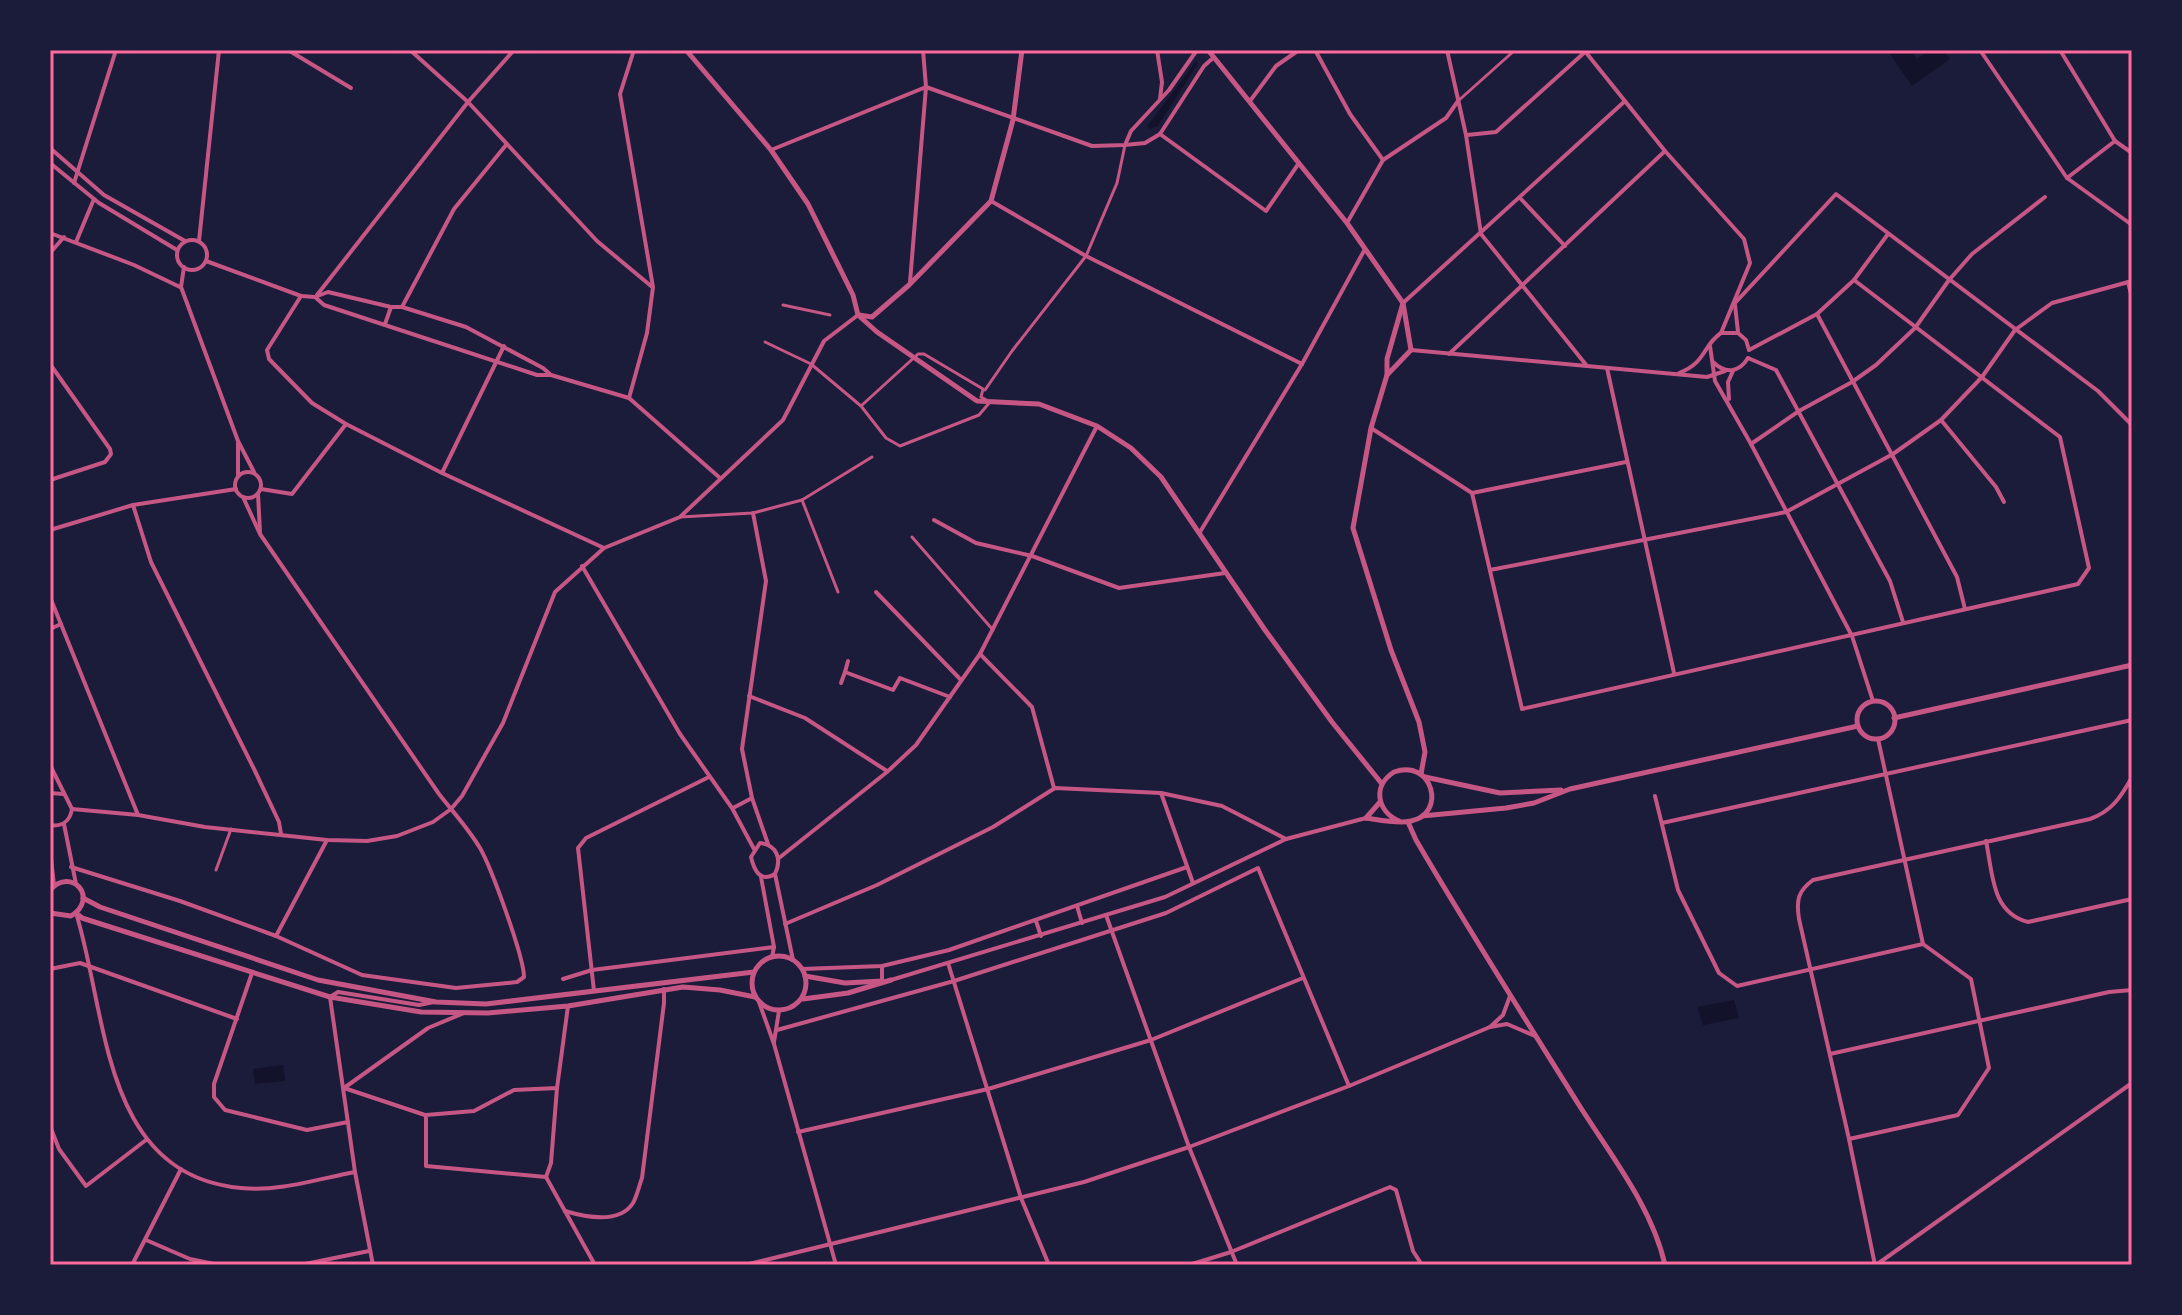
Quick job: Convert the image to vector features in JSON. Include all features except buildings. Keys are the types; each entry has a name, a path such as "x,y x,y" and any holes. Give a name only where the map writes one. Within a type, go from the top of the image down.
{"street":[{"path":"74,183 116,50"},
{"path":"184,267 199,268 206,261 206,249 199,241 219,50"},
{"path":"288,50 351,88"},
{"path":"410,50 468,102 597,241 653,287"},
{"path":"315,297 468,102 514,50"},
{"path":"629,398 647,333 653,287 620,94 634,50"},
{"path":"686,50 771,150 808,204 853,295 858,315 877,332 977,401 1039,404 1097,426 1131,448 1161,477 1225,573 1332,722 1382,784"},
{"path":"909,285 926,87 923,50"},
{"path":"680,517 783,420 824,341 858,315 872,317 909,285 991,201 1013,120 1022,50"},
{"path":"1157,50 1162,82 1160,100"},
{"path":"981,397 1012,351 1086,256 1117,183 1131,131 1160,100 1197,50"},
{"path":"1208,50 1347,223 1403,303 1411,350"},
{"path":"1250,101 1276,66 1299,50"},
{"path":"1315,50 1350,114 1383,160"},
{"path":"1447,50 1466,135 1481,234 1587,366"},
{"path":"1347,223 1383,160 1446,118 1458,101 1515,50"},
{"path":"1980,50 2067,178 2132,225"},
{"path":"2060,50 2115,141 2132,153"},
{"path":"1466,135 1496,132 1584,51 1665,151 1744,239 1750,263 1721,333 1695,366 1677,374"},
{"path":"771,150 926,87 1092,146 1145,143 1160,134 1204,66 1213,58"},
{"path":"1422,816 1428,810 1432,792 1423,775 1425,752 1419,722 1391,650 1353,528 1371,428 1387,375 1387,359 1403,303 1625,101"},
{"path":"1160,134 1266,211 1299,163"},
{"path":"2067,178 2115,141"},
{"path":"402,307 454,209 507,144"},
{"path":"50,148 104,195 185,241 199,241"},
{"path":"1449,354 1665,151"},
{"path":"50,163 94,199 177,250"},
{"path":"1738,333 1735,303 1836,194 2098,391 2132,425"},
{"path":"1751,444 1876,365 1915,328 1972,254 2045,197"},
{"path":"1520,198 1565,246"},
{"path":"76,242 94,199"},
{"path":"991,201 1086,256 1302,364"},
{"path":"50,233 134,265 171,285 181,287"},
{"path":"1749,350 1817,314 1854,280 1888,234"},
{"path":"50,253 64,237"},
{"path":"185,241 177,250 178,259 184,267 181,287 238,441 262,483 260,534"},
{"path":"1200,532 1302,364 1365,249"},
{"path":"206,261 301,296 315,297 328,292 402,307 466,327 504,345 551,375"},
{"path":"1371,428 1472,493 1522,709 2078,584 2089,568 2060,437 1854,280"},
{"path":"1490,570 1786,512 1893,454 1941,420 1982,377 2015,330 2052,303 2130,282 2132,298"},
{"path":"301,296 267,350 269,359 312,403 442,473 604,548"},
{"path":"315,297 324,305 537,375 551,375 629,398 720,478"},
{"path":"783,305 830,315"},
{"path":"385,325 391,307"},
{"path":"1817,314 1957,577 1965,609"},
{"path":"1411,350 1696,376 1733,371 1748,358 1746,340 1738,333 1721,333"},
{"path":"765,342 811,364 861,406 886,438 900,446 979,415 990,402"},
{"path":"442,473 504,345"},
{"path":"1710,346 1714,375 1852,636 1873,701"},
{"path":"1387,375 1411,350"},
{"path":"861,406 915,358 924,354 983,389 981,397"},
{"path":"1710,357 1716,366 1725,371"},
{"path":"1748,358 1776,370 1890,581 1903,622"},
{"path":"50,364 110,449 110,459 50,480"},
{"path":"1607,368 1674,673"},
{"path":"1731,405 1728,382 1733,371"},
{"path":"1696,376 1712,382 1722,391"},
{"path":"981,397 990,402"},
{"path":"1941,420 1996,487 2004,502"},
{"path":"243,497 251,498 260,492 292,494 346,424"},
{"path":"793,960 775,874 779,858 916,745 980,654 1097,426"},
{"path":"71,867 180,901 276,936 362,975 456,988 517,982 525,973 485,857 260,534 243,497 236,489 238,441"},
{"path":"72,809 327,840 367,841 397,836 433,822 462,796 503,723 555,592 582,566 604,548 680,517 753,513 802,500 872,457"},
{"path":"1472,493 1626,462"},
{"path":"238,476 254,472"},
{"path":"50,530 133,505 236,489"},
{"path":"802,500 838,592"},
{"path":"133,505 151,562 254,769 279,822 281,834"},
{"path":"753,513 766,581 742,749 752,798 768,844"},
{"path":"934,520 976,543 1032,556 1119,588 1225,573"},
{"path":"912,537 993,630"},
{"path":"582,566 680,734 732,808 754,849"},
{"path":"876,592 961,680"},
{"path":"50,597 138,815"},
{"path":"50,629 61,624"},
{"path":"980,654 1032,707 1055,788"},
{"path":"841,683 848,661"},
{"path":"1894,718 2132,665"},
{"path":"845,672 893,690 900,678 950,697"},
{"path":"749,696 805,718 887,772"},
{"path":"1873,701 1887,705 1894,718 1892,729 1878,739 1866,736 1858,726 1861,708 1873,701"},
{"path":"1662,823 2132,720"},
{"path":"802,999 848,993 1165,897 1286,839 1366,818 1408,822 1422,816 1534,803 1570,789 1858,726"},
{"path":"1849,1139 1958,1115 1989,1068 1971,979 1923,944 1878,739"},
{"path":"50,765 72,809 64,823 50,825"},
{"path":"1366,818 1380,802 1382,784 1388,776 1400,770 1500,793 1570,789"},
{"path":"594,991 578,848 586,838 709,777"},
{"path":"2132,777 2118,801 2105,814 1813,880 1801,889 1797,902 1875,1265 2132,1083"},
{"path":"785,924 877,885 993,827 1055,788 1161,793 1222,806 1286,839"},
{"path":"50,793 63,794"},
{"path":"1161,793 1193,883"},
{"path":"1655,796 1678,890 1719,973 1737,986 1923,944"},
{"path":"732,808 752,798"},
{"path":"1380,802 1390,817 1399,821"},
{"path":"1408,822 1510,996 1629,1186 1651,1225 1665,1265"},
{"path":"50,906 53,913 65,916 76,913 82,906 83,898 71,867 64,823"},
{"path":"216,870 231,829"},
{"path":"276,936 327,840"},
{"path":"1986,841 2000,905 2012,917 2028,922 2132,899"},
{"path":"772,957 774,947 761,877 754,870 751,857 760,843 775,849 779,858"},
{"path":"50,850 52,888 65,881 76,884"},
{"path":"802,969 882,966 949,950 1187,867"},
{"path":"777,1030 954,981 1166,913 1258,868 1349,1086"},
{"path":"761,877 769,878 775,874"},
{"path":"83,898 100,907 318,980 436,1002 486,1004 754,972"},
{"path":"1077,906 1082,923"},
{"path":"76,913 116,1087 127,1112 162,1157 210,1183 241,1188 273,1188 355,1172"},
{"path":"76,913 82,918 330,997 421,1012 464,1013 568,1006 683,987 720,990 757,1000 769,1009 779,1011 795,1006 806,988 802,969 793,960 783,956 772,957 761,963 754,972 752,985 757,1000 774,1044 836,1265"},
{"path":"1106,915 1189,1147 1237,1265"},
{"path":"1036,921 1041,936"},
{"path":"980,940 984,953"},
{"path":"563,979 592,970 774,947"},
{"path":"50,969 80,963 237,1019"},
{"path":"948,963 1021,1198 1049,1265"},
{"path":"882,966 882,981"},
{"path":"253,971 214,1084 214,1097 225,1110 307,1130 348,1122"},
{"path":"805,976 845,983 891,980"},
{"path":"798,1132 988,1089 1151,1040 1303,978"},
{"path":"565,1211 589,1218 613,1216 634,1202 642,1178 664,989"},
{"path":"1830,1054 2109,992 2132,990"},
{"path":"330,997 338,992 419,1005 436,1002"},
{"path":"1490,1027 1503,1015 1510,996"},
{"path":"330,997 355,1172 373,1265"},
{"path":"568,1006 551,1163 546,1177 595,1265"},
{"path":"774,1044 779,1011"},
{"path":"344,1088 428,1028 464,1013"},
{"path":"745,1265 1084,1182 1189,1147 1349,1086 1490,1027 1507,1024 1536,1036"},
{"path":"344,1088 426,1115 474,1111 514,1090 557,1088"},
{"path":"426,1115 426,1166 546,1177"},
{"path":"50,1126 59,1149 86,1186 146,1140"},
{"path":"132,1265 181,1169"},
{"path":"1189,1265 1231,1252 1390,1187 1396,1190 1413,1251 1422,1265"},
{"path":"145,1240 190,1259 219,1265"},
{"path":"300,1265 369,1251"}],"shaded area":[{"path":"1896,50 1911,50 1917,59 1931,50 1944,50 1950,59 1912,86 1890,54"},
{"path":"1197,60 1197,65 1158,126 1149,129 1147,126"},
{"path":"1734,1000 1739,1018 1703,1025 1697,1007"},
{"path":"283,1065 285,1081 255,1084 253,1069"}]}
